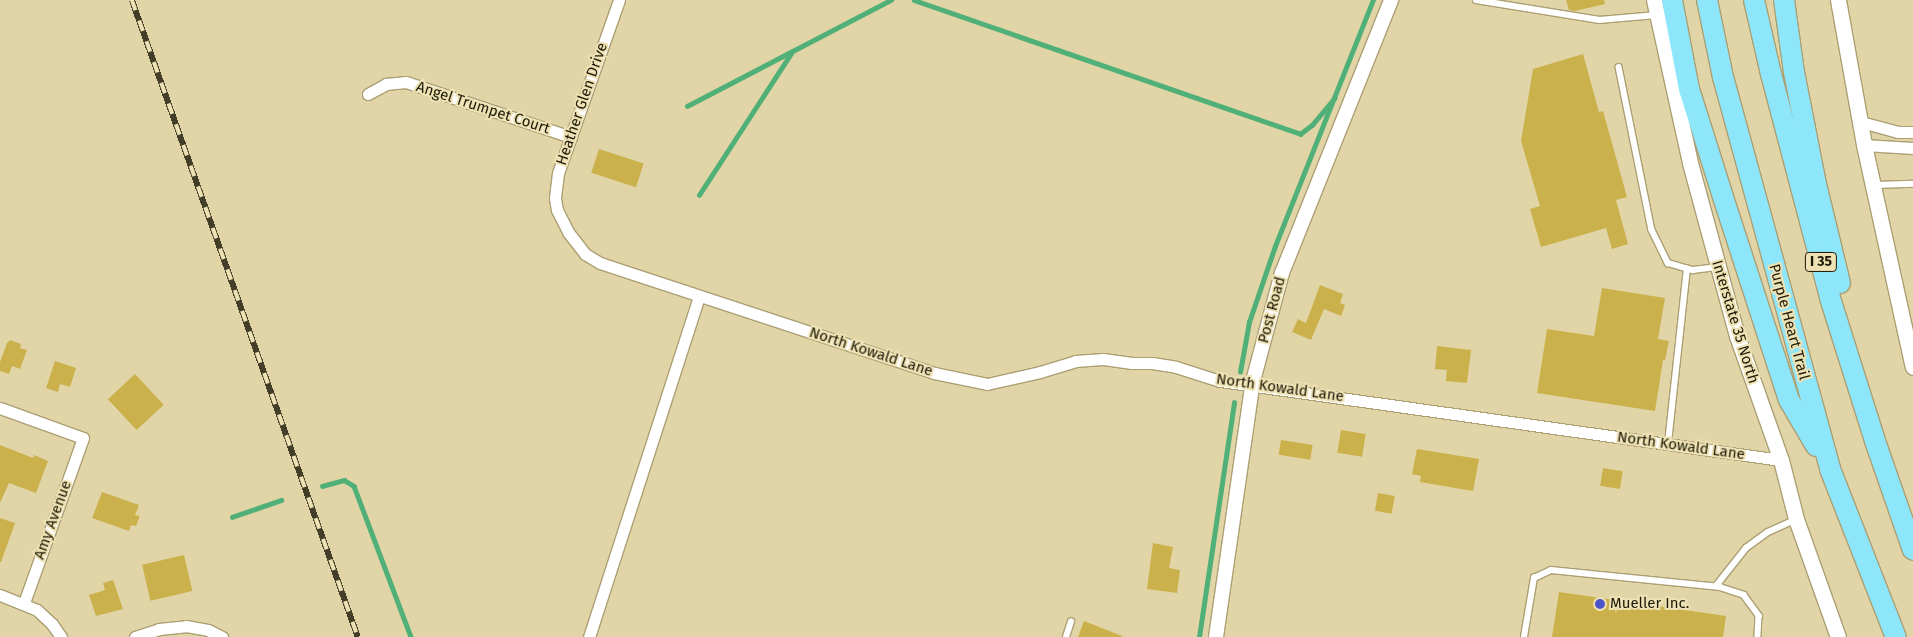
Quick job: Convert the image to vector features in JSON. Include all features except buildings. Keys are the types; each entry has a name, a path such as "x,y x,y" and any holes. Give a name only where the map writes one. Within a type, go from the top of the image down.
{"highway":[{"path":"1672,0 1689,89 1789,400 1830,469"},
{"name":"Purple Heart Trail","path":"1707,0 1723,76 1830,469 1896,637"},
{"name":"I 35","path":"1754,0 1771,74 1830,298 1913,550"},
{"path":"1784,0 1794,72 1816,184 1840,284 1854,336 1908,498 1902,520"}],"main road":[{"path":"1838,0 1864,145 1913,367"},
{"name":"Interstate 35 North","path":"1655,7 1690,163 1737,336 1781,460 1796,519 1838,637"}],"street":[{"name":"Heather Glen Drive","path":"557,210 555,198 558,173 619,0"},
{"name":"Post Road","path":"1217,637 1253,384 1282,274 1390,0"},
{"name":"Angel Trumpet Court","path":"368,94 386,84 406,82 571,137"},
{"path":"1861,122 1898,132 1913,132"},
{"path":"1864,145 1913,148"},
{"name":"North Kowald Lane","path":"557,210 568,232 585,254 600,263 934,374 987,384 1040,372 1075,361 1103,359 1132,363 1152,363 1176,367 1220,381 1253,384 1781,460"},
{"path":"589,637 699,296"},
{"name":"Amy Avenue","path":"0,408 82,438 24,603"},
{"path":"0,594 24,603 44,616 61,637"},
{"path":"135,637 159,629 186,626 208,630 222,637"}],"lane":[{"path":"1476,0 1599,20 1655,7"},
{"path":"1619,67 1652,230 1668,263 1693,270 1718,267"},
{"path":"1873,185 1913,184"},
{"path":"1668,443 1686,269"},
{"path":"1716,586 1746,548 1768,532 1796,519"},
{"path":"1524,637 1534,578 1551,570 1716,586 1744,595 1759,616 1758,637"},
{"path":"1066,637 1071,622"}],"waterway":[{"path":"687,106 891,0"},
{"path":"914,0 1300,134 1312,125 1335,98"},
{"path":"1240,372 1249,322 1275,246 1373,0"},
{"path":"699,195 792,52"},
{"path":"1199,637 1234,403"},
{"path":"322,486 344,480 354,486 411,637"},
{"path":"232,517 281,500"}],"railway":[{"path":"132,0 358,637"}],"place":[{"name":"Mueller Inc.","path":"1600,604"}]}
